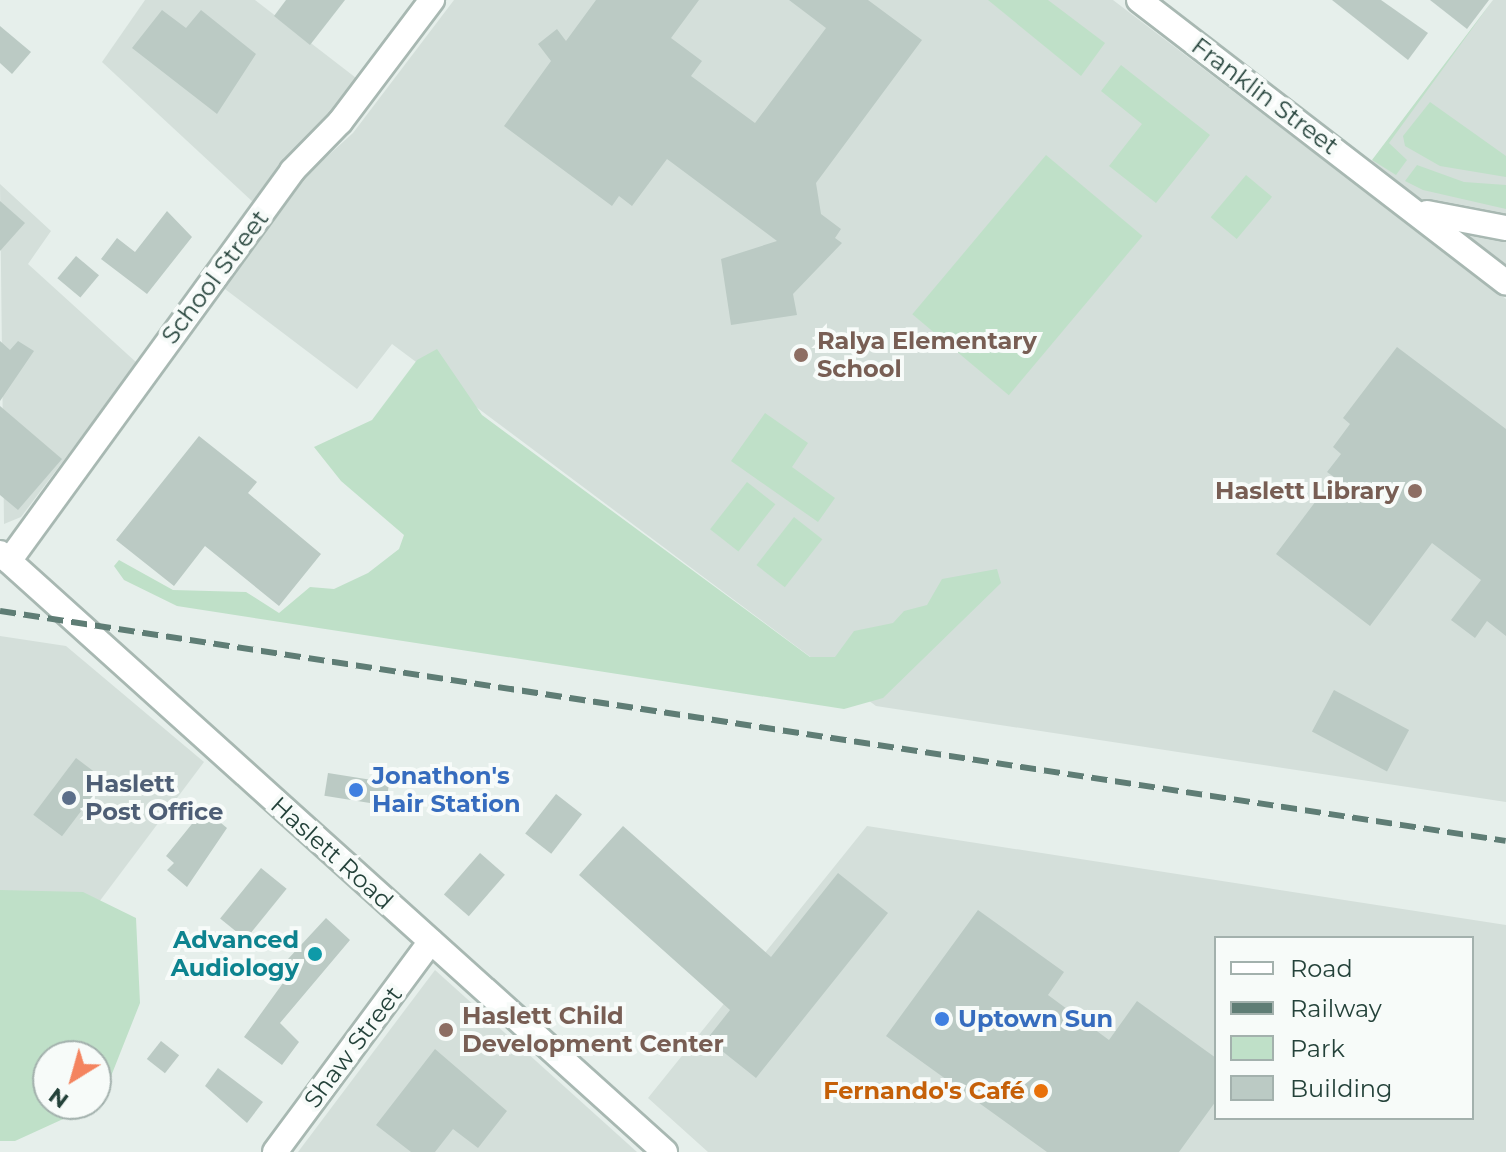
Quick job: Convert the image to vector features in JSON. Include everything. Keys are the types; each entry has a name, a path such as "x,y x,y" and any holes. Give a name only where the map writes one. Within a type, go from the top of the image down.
{"street":[{"name":"School Street","path":"4,557 292,171 340,122 432,0"},
{"name":"Franklin Street","path":"1139,0 1506,282"},
{"name":"Franklin Street","path":"1390,192 1442,219 1506,228"},
{"name":"Haslett Road","path":"4,557 665,1152"},
{"name":"Shaw Street","path":"275,1152 431,941"}],"shaded area":[{"path":"145,0 255,0 360,81 254,203 102,62"},
{"name":"Ralya Elementary School","path":"454,0 1113,0 1506,299 1506,802 876,706 392,344 357,389 221,286 303,178 353,133"},
{"path":"1493,0 1506,0 1506,266 1372,161"},
{"path":"0,184 51,231 28,264 137,363 21,517 4,524"},
{"path":"0,636 66,646 204,762 0,1034"},
{"path":"867,826 1506,925 1506,1152 708,1152 648,1098"},
{"name":"Haslett Child Development Center","path":"435,970 637,1152 298,1152"}],"green space":[{"path":"988,0 1048,0 1105,43 1081,76"},
{"path":"1493,0 1389,143 1407,160 1396,175 1372,160"},
{"path":"1121,65 1210,135 1156,203 1109,166 1142,124 1101,91"},
{"path":"1430,102 1506,156 1506,177 1440,166 1405,146 1403,136"},
{"path":"1046,155 1143,236 1009,395 912,314"},
{"path":"1417,165 1464,182 1506,185 1506,209 1423,190 1405,181"},
{"path":"1246,175 1272,197 1237,239 1211,217"},
{"path":"437,349 482,415 810,657 835,657 854,631 893,623 904,611 927,605 942,579 997,569 1001,583 883,698 844,709 177,606 124,580 114,566 119,560 173,590 246,592 279,613 310,587 334,589 368,573 399,549 404,535 341,481 314,447 372,420 417,360"},
{"path":"765,413 808,443 792,467 835,498 818,522 731,461"},
{"path":"747,482 775,504 738,551 710,529"},
{"path":"794,517 822,539 785,587 756,565"},
{"path":"0,890 83,892 136,918 140,1003 112,1074 112,1040 32,1040 32,1120 61,1120 15,1141 0,1141"}],"building":[{"path":"286,0 345,0 310,45 274,16"},
{"path":"596,0 699,0 671,38 702,61 691,76 755,123 826,28 789,0 868,0 922,40 816,183 821,214 841,229 835,238 842,243 793,294 797,315 731,325 721,259 777,241 667,159 632,206 619,196 612,206 504,126 551,61 538,44 557,29 566,41"},
{"path":"1332,0 1381,0 1428,33 1408,60"},
{"path":"1430,0 1489,0 1467,29"},
{"path":"162,10 186,28 201,10 256,54 217,114 132,48"},
{"path":"0,26 31,52 12,74 0,63"},
{"path":"0,201 25,223 0,251"},
{"path":"167,211 192,237 147,294 101,259 117,238 135,252"},
{"path":"76,256 99,275 80,297 57,278"},
{"path":"0,341 10,350 18,341 34,351 0,401"},
{"name":"Haslett Library","path":"1397,347 1506,429 1506,636 1487,621 1475,638 1451,620 1481,580 1432,543 1370,626 1276,554 1334,477 1327,472 1341,454 1333,447 1350,424 1343,418"},
{"path":"0,406 62,459 18,510 0,495"},
{"path":"199,436 257,482 248,493 321,554 279,606 205,546 174,586 116,540"},
{"path":"1334,690 1409,730 1387,771 1312,731"},
{"name":"Haslett Post Office","path":"76,758 105,780 62,836 33,815"},
{"name":"Jonathon's Hair Station","path":"328,773 389,783 386,805 324,796"},
{"path":"556,794 582,814 551,854 525,833"},
{"path":"204,809 227,828 187,887 167,870 174,863 166,856"},
{"path":"623,826 771,957 838,873 888,913 756,1078 707,1039 730,1010 579,875"},
{"path":"480,853 505,875 469,916 444,895"},
{"path":"261,868 287,889 246,939 220,919"},
{"path":"978,910 1064,972 1048,995 1109,1040 1137,1001 1214,1057 1214,1104 1179,1152 1047,1152 886,1036"},
{"path":"326,918 350,940 280,1023 299,1042 282,1065 244,1037 296,965 288,959"},
{"path":"161,1041 179,1055 165,1073 147,1059"},
{"path":"435,1049 507,1111 478,1148 453,1129 435,1152 411,1152 376,1125"},
{"path":"218,1068 263,1102 247,1123 205,1086"}],"railway":[{"path":"0,611 1506,841"}],"place":[{"name":"Ralya Elementary School","path":"801,355"},
{"name":"Haslett Library","path":"1415,491"},
{"name":"Jonathon's Hair Station","path":"356,790"},
{"name":"Haslett Post Office","path":"69,798"},
{"name":"Advanced Audiology","path":"315,954"},
{"name":"Uptown Sun","path":"942,1019"},
{"name":"Haslett Child Development Center","path":"446,1030"},
{"name":"Fernando's Café","path":"1041,1091"}]}
